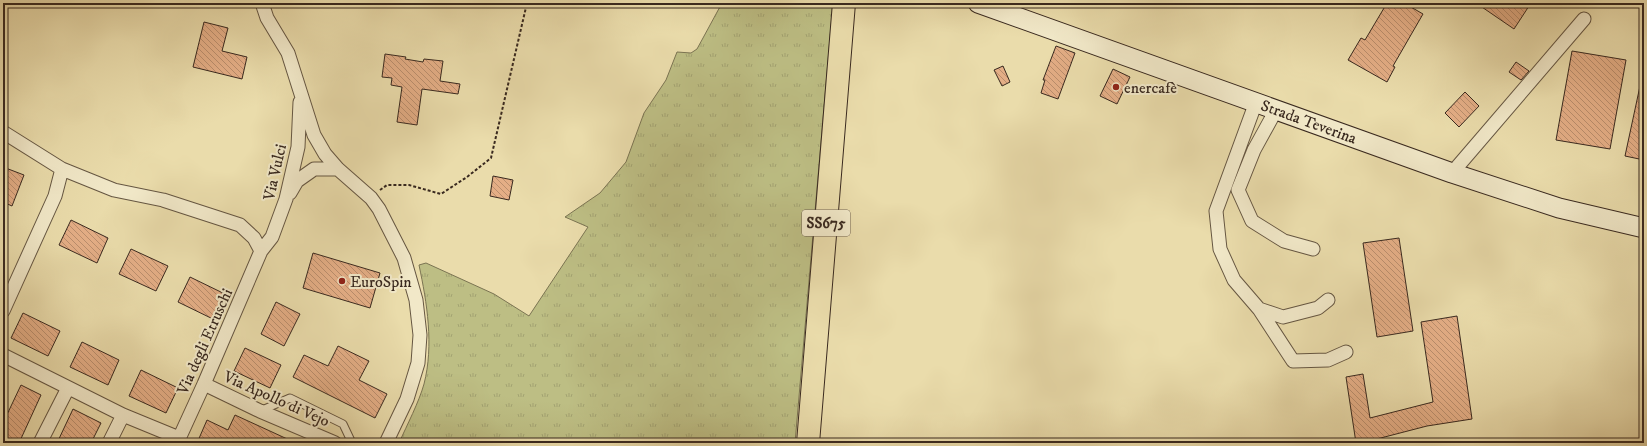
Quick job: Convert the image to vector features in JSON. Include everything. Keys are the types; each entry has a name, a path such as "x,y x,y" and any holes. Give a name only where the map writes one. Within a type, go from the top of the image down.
{"highway":[{"name":"SS675","path":"808,443 844,3"},
{"name":"SS675","path":"823,443 859,3"}],"main road":[{"name":"Strada Teverina","path":"978,3 1452,173 1558,208 1644,228"}],"street":[{"path":"252,3 267,18"},
{"path":"262,3 267,18 288,53 314,135 325,154 338,169 371,198 378,209 404,258 416,300 420,335 418,363 407,400 386,443"},
{"path":"1452,173 1542,70 1584,19"},
{"name":"Via Vulci","path":"261,251 272,237 286,199 298,147 300,94"},
{"path":"1256,102 1216,211 1220,249 1234,280 1259,309 1293,361 1328,360 1346,352"},
{"path":"1276,110 1254,150 1238,190 1252,221 1284,241 1313,250"},
{"path":"3,132 62,169 114,190 163,200 240,225 254,238 261,251"},
{"path":"3,311 55,196 62,169"},
{"path":"286,199 297,181 314,169 338,169"},
{"name":"Via degli Etruschi","path":"178,440 204,384 261,251"},
{"path":"1259,309 1283,318 1318,308 1328,300"},
{"path":"3,355 123,415 178,440"},
{"name":"Via Apollo di Vejo","path":"204,384 260,411 335,443"},
{"path":"40,443 68,388"},
{"path":"109,443 123,415"}],"lane":[{"path":"260,411 290,398 344,424 352,443"}],"path":[{"path":"371,198 387,185 409,185 441,194 467,177 491,158 527,3"}],"green space":[{"path":"722,3 833,3 795,443 399,443 413,414 424,384 429,354 427,309 419,265 426,263 494,294 529,316 588,227 565,217 600,193 626,162 644,113 666,80 677,52 691,53 697,49"}],"building":[{"path":"1387,3 1404,3 1423,14 1393,66 1395,67 1387,82 1348,60 1361,38 1365,40"},
{"path":"1476,3 1531,3 1514,29"},
{"path":"204,22 228,28 222,51 247,57 242,79 193,67"},
{"path":"1056,46 1075,53 1058,99 1041,93 1045,80 1043,80"},
{"path":"1572,51 1626,60 1610,149 1556,140"},
{"path":"385,54 406,57 405,59 423,62 424,59 443,61 440,81 460,84 458,94 422,89 417,125 397,122 402,87 391,85 392,78 382,77"},
{"path":"1516,62 1529,71 1521,80 1509,72"},
{"path":"1003,66 1010,82 1002,86 994,70"},
{"path":"1113,69 1130,77 1117,104 1100,96"},
{"path":"1640,86 1644,87 1644,160 1625,156"},
{"path":"1465,92 1479,106 1459,127 1445,113"},
{"path":"3,167 24,175 12,206 3,202"},
{"path":"493,176 513,180 509,200 490,196"},
{"path":"71,220 108,238 97,263 59,245"},
{"path":"1399,238 1413,331 1377,337 1363,243"},
{"path":"131,249 168,266 156,291 119,274"},
{"name":"EuroSpin","path":"313,253 380,273 370,308 303,288"},
{"path":"190,277 227,295 215,320 178,302"},
{"path":"276,302 300,314 284,346 261,334"},
{"path":"23,313 60,331 48,356 11,338"},
{"path":"1457,316 1472,419 1427,426 1373,440 1373,443 1356,443 1346,377 1363,374 1370,418 1433,402 1421,322"},
{"path":"82,342 119,360 108,385 70,367"},
{"path":"338,346 369,361 359,380 387,394 375,418 293,377 304,355 328,366"},
{"path":"245,348 281,365 270,388 234,371"},
{"path":"141,370 178,388 166,413 129,396"},
{"path":"21,385 41,395 19,443 3,443 3,423"},
{"path":"73,409 101,423 91,443 57,443"},
{"path":"235,415 296,443 238,443 229,439 227,443 197,443 207,420 228,430"}],"place":[{"name":"enercafè","path":"1116,87"},
{"name":"EuroSpin","path":"342,281"}]}
